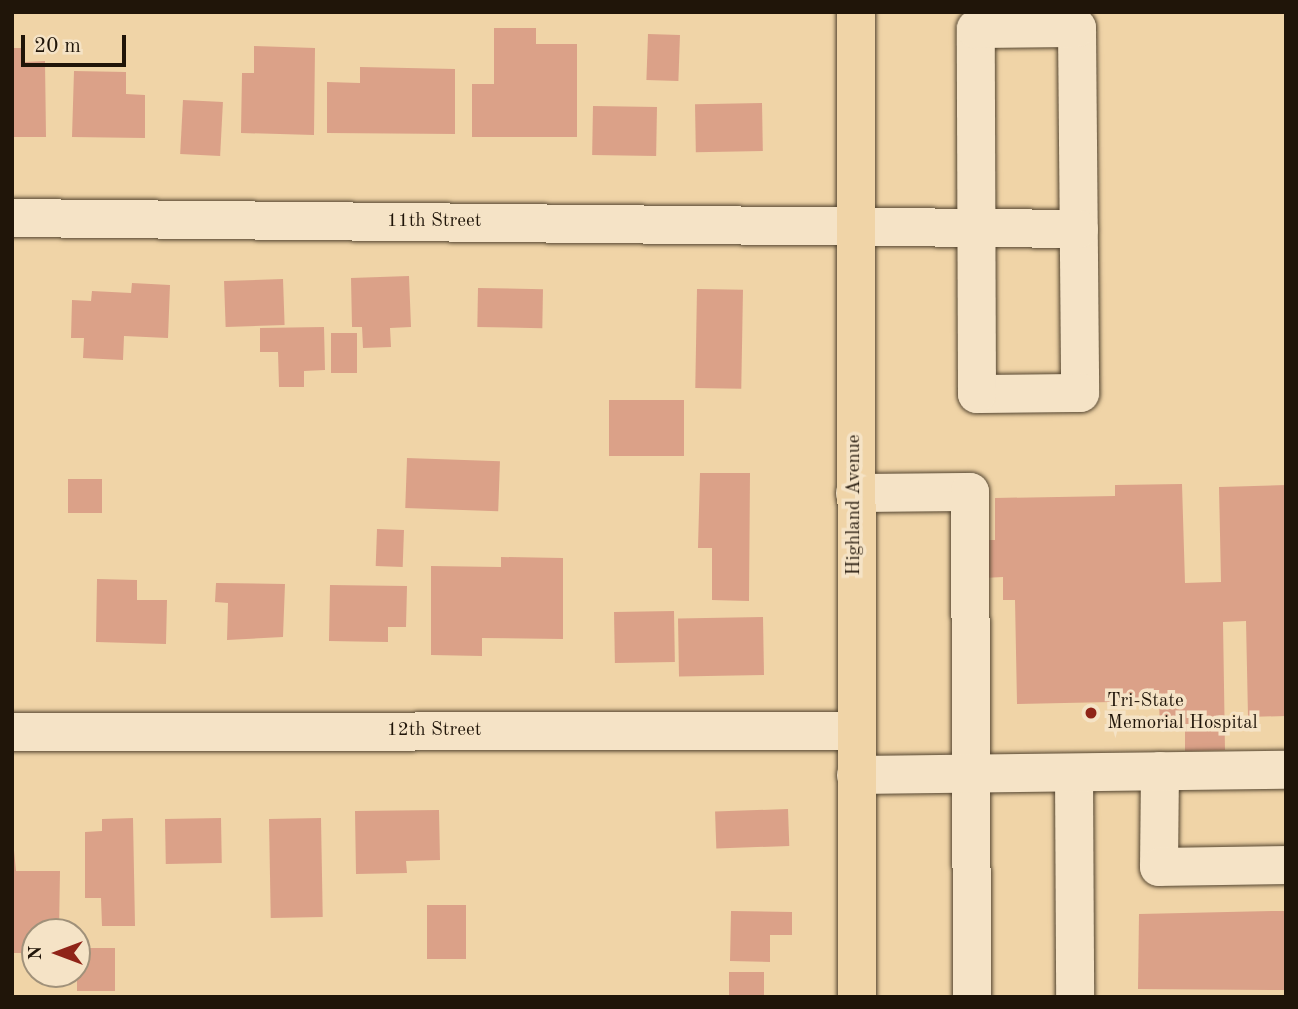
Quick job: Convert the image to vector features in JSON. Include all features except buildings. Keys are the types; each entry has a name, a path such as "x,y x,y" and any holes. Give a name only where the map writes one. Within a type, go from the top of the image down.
{"main road":[{"name":"Highland Avenue","path":"856,12 857,997"}],"street":[{"path":"1077,28 1080,393 976,394 975,227 976,29 1077,28"},
{"name":"11th Street","path":"12,218 1079,229"},
{"path":"855,493 970,492 972,997"},
{"name":"12th Street","path":"12,732 856,731"},
{"path":"1160,771 1159,867 1286,865"},
{"path":"856,775 1286,771"},
{"path":"1074,773 1075,997"}],"place":[{"name":"Tri-State Memorial Hospital","path":"1091,713"}]}
